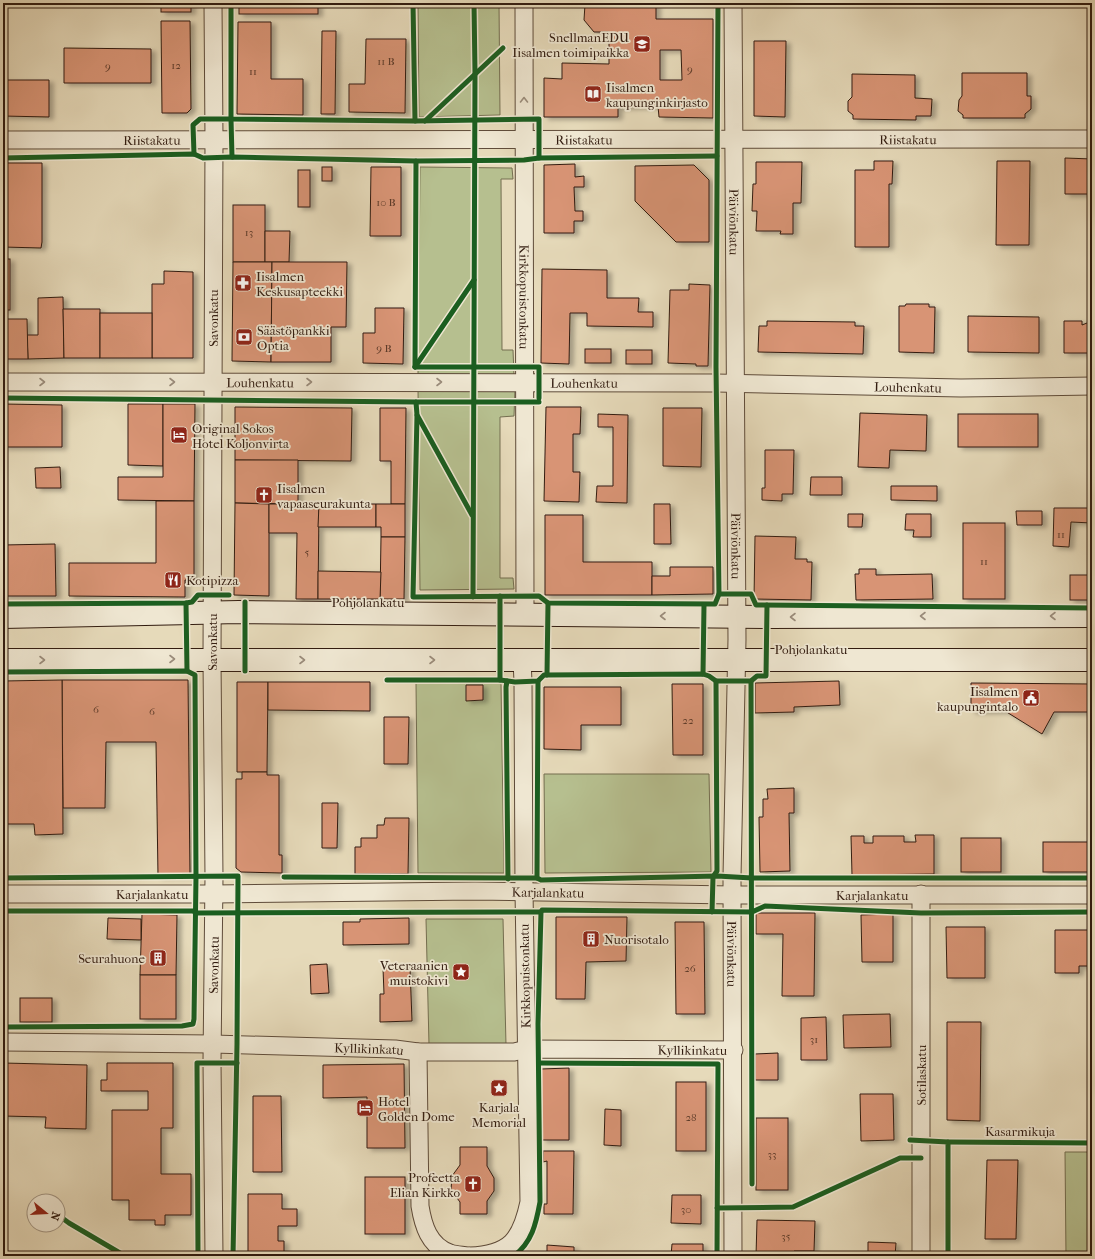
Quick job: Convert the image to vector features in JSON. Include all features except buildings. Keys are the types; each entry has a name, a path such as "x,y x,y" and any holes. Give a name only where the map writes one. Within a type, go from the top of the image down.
{"main road":[{"name":"Pohjolankatu","path":"3,617 212,613 736,616 1092,616"},
{"name":"Pohjolankatu","path":"3,660 1092,660"}],"street":[{"name":"Savonkatu","path":"213,3 214,382 212,660 214,894 214,1256"},
{"name":"Kirkkopuistonkatu","path":"524,3 525,615"},
{"name":"Päiviönkatu","path":"733,3 736,616 733,895 733,1256"},
{"name":"Riistakatu","path":"3,140 1092,139"},
{"name":"Louhenkatu","path":"3,382 735,384 961,388 1092,386"},
{"name":"Kirkkopuistonkatu","path":"418,1052 420,1206 422,1222 427,1234 435,1245 449,1253 469,1256 498,1252 508,1245 517,1235 526,1214 529,1196 522,660"},
{"name":"Karjalankatu","path":"3,894 214,894 524,891 733,895 1092,895"},
{"name":"Sotilaskatu","path":"921,894 921,1256"},
{"name":"Kyllikinkatu","path":"3,1042 213,1044 395,1049 418,1052 514,1052 527,1049 734,1050"}],"green space":[{"path":"418,3 499,3 500,115 419,117"},
{"path":"420,167 512,168 513,179 501,179 502,350 513,350 514,375 418,374"},
{"path":"418,388 515,389 514,416 500,417 500,578 513,578 514,589 420,590"},
{"path":"416,683 501,683 504,873 418,873"},
{"path":"544,774 709,774 711,872 545,873"},
{"path":"426,919 503,919 506,1045 429,1045"},
{"path":"1065,1152 1092,1152 1092,1256 1066,1256"}],"cycle path":[{"path":"231,3 231,119 415,121 539,119 539,158"},
{"path":"413,3 415,121"},
{"path":"473,597 474,3"},
{"path":"417,415 413,597 539,596 548,603 715,604 719,594 716,367 718,3"},
{"path":"425,121 503,48"},
{"path":"194,154 193,125 200,119 231,119 232,157"},
{"path":"3,158 194,154 203,158 232,157 416,161 717,156"},
{"path":"415,367 416,161"},
{"path":"415,367 474,280"},
{"path":"415,367 539,367 539,398"},
{"path":"3,398 416,402"},
{"path":"472,515 417,415 416,402 539,402"},
{"path":"719,594 751,594 756,605 1092,608"},
{"path":"3,604 186,603 192,602 198,595 229,595"},
{"path":"500,596 500,680"},
{"path":"245,602 245,671"},
{"path":"186,603 187,671"},
{"path":"547,675 548,603"},
{"path":"703,674 704,605"},
{"path":"387,680 500,680 515,682 538,681 544,675 703,674 716,681 751,681 757,676 766,676 767,605"},
{"path":"3,672 187,671 195,675 196,877 193,1024 182,1026 3,1027"},
{"path":"507,681 508,879"},
{"path":"538,681 537,878 541,880 717,876 752,878 1092,878"},
{"path":"712,912 713,877 717,871 716,681"},
{"path":"751,681 752,1184"},
{"path":"3,878 238,876 237,1044 233,1256"},
{"path":"284,877 537,878"},
{"path":"195,913 541,912 542,910 752,912 765,906 921,913 1092,912"},
{"path":"3,911 195,911"},
{"path":"514,1256 529,1239 537,1218 540,1202 538,1024 541,912"},
{"path":"198,1256 197,1063 237,1063"},
{"path":"539,1063 718,1064 717,1256"},
{"path":"910,1140 948,1142 948,1256"},
{"name":"Kasarmikuja","path":"948,1142 1092,1143"},
{"path":"717,1208 793,1207 900,1158 921,1158"},
{"path":"66,1221 125,1256"}],"place":[{"name":"SnellmanEDU Iisalmen toimipaikka","path":"642,44"},
{"name":"Iisalmen kaupunginkirjasto","path":"593,94"},
{"name":"Iisalmen Keskusapteekki","path":"243,283"},
{"name":"Säästöpankki Optia","path":"244,337"},
{"name":"Original Sokos Hotel Koljonvirta","path":"179,435"},
{"name":"Iisalmen vapaaseurakunta","path":"264,495"},
{"name":"Kotipizza","path":"173,580"},
{"name":"Iisalmen kaupungintalo","path":"1031,698"},
{"name":"Nuorisotalo","path":"591,939"},
{"name":"Seurahuone","path":"158,958"},
{"name":"Veteraanien muistokivi","path":"461,972"},
{"name":"Karjala Memorial","path":"499,1088"},
{"name":"Hotel Golden Dome","path":"365,1108"},
{"name":"Profeetta Elian Kirkko","path":"473,1184"}]}
